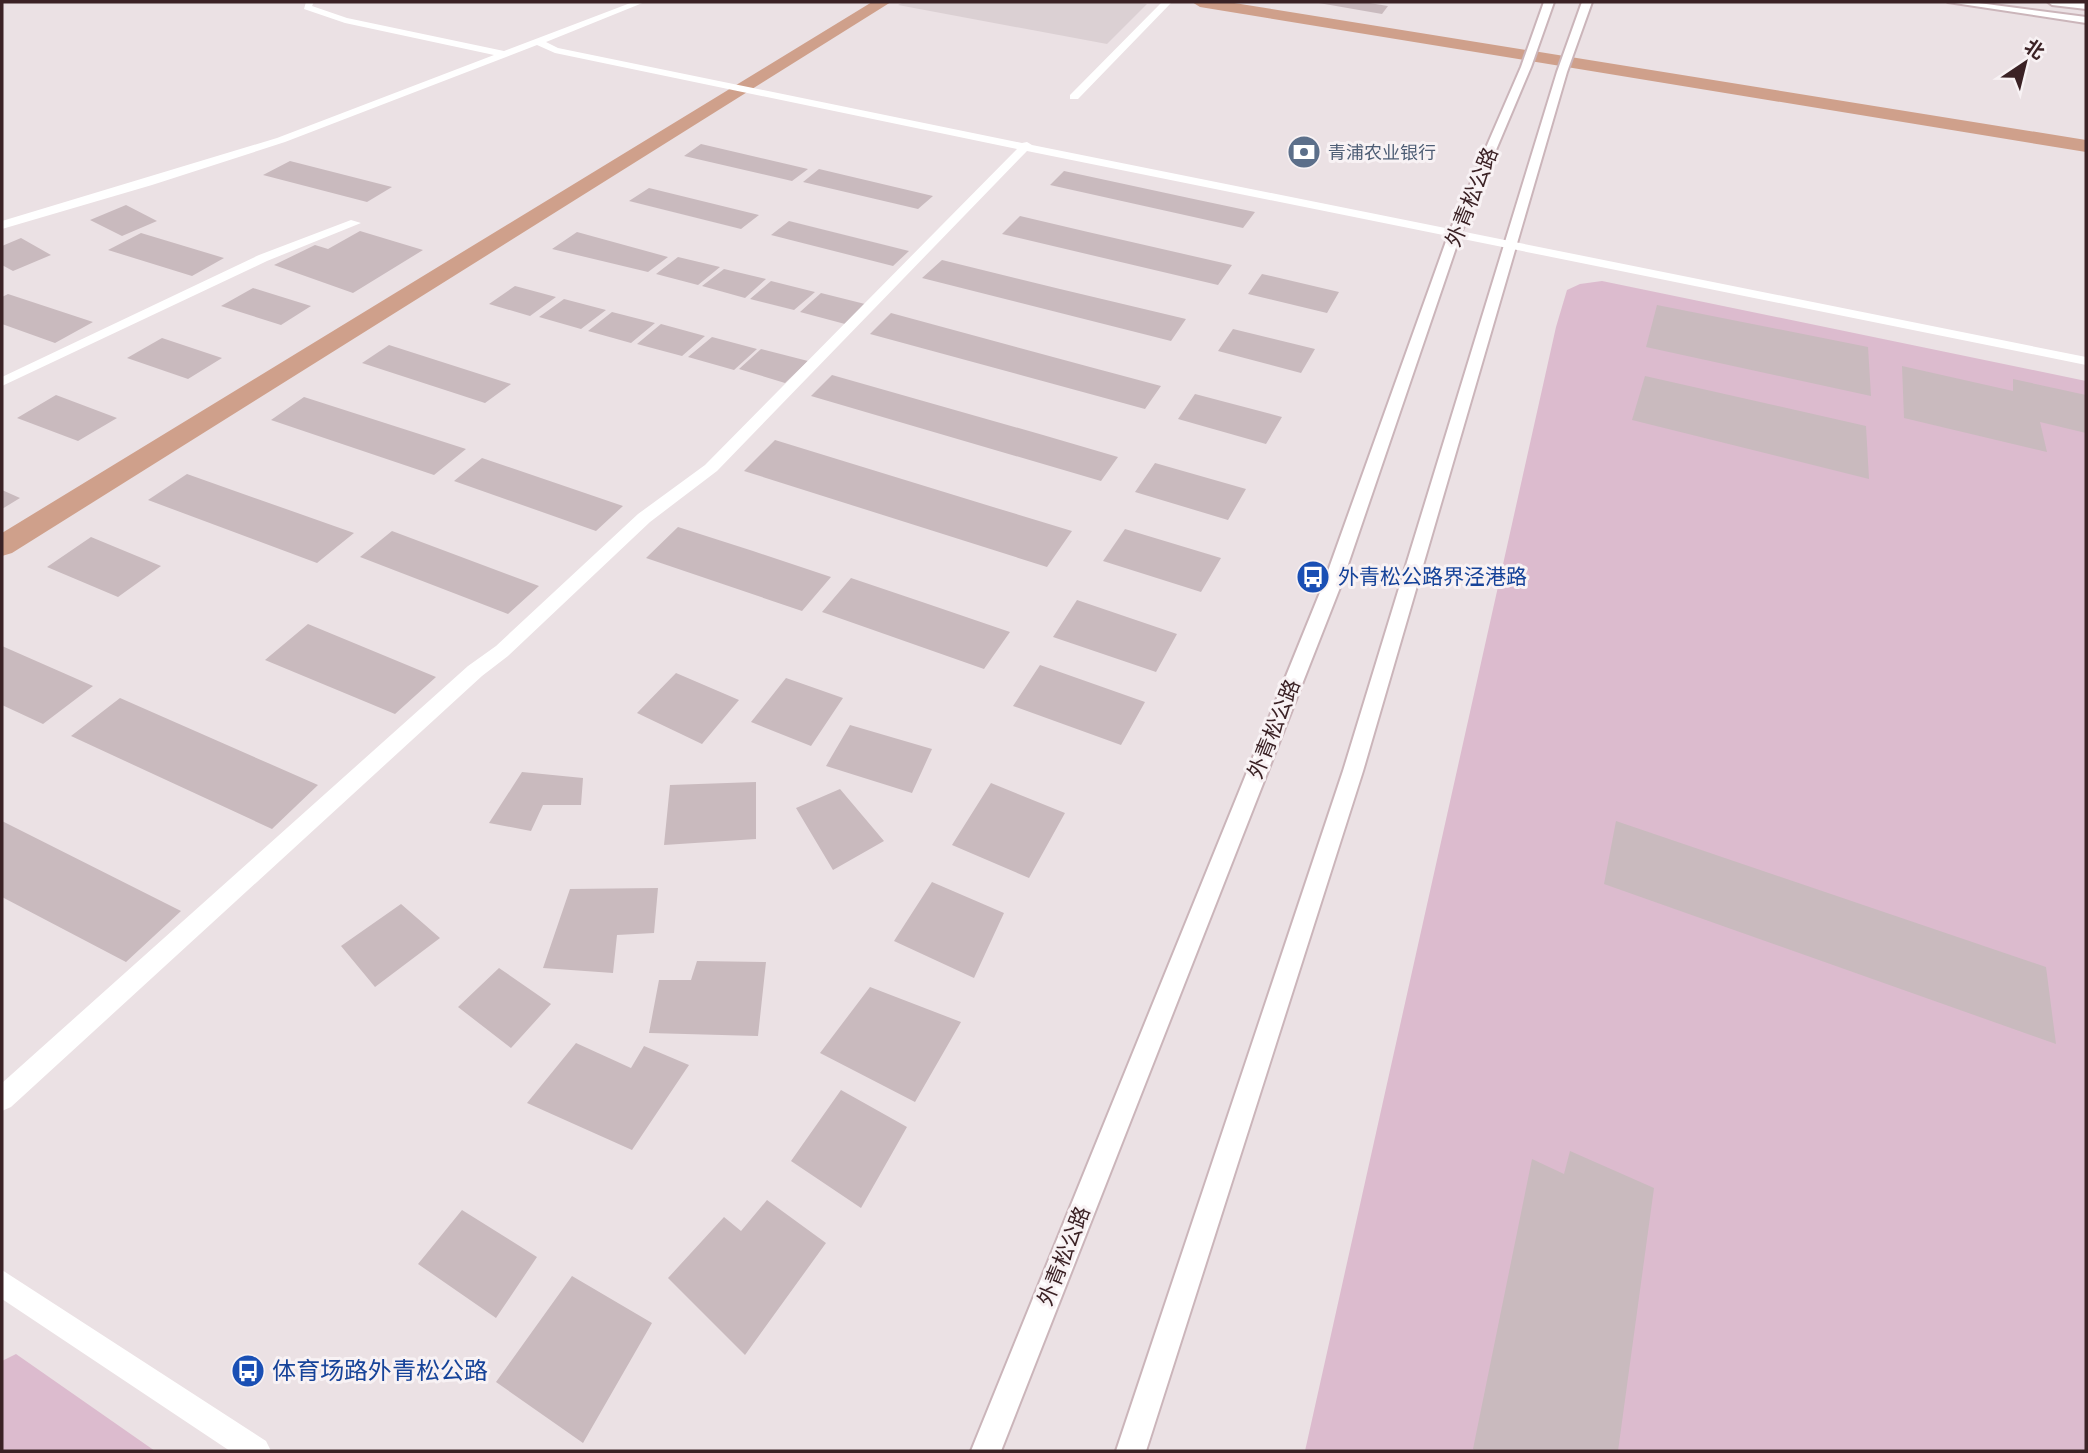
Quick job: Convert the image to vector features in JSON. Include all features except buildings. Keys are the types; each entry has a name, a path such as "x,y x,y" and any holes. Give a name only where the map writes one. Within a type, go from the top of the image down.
{"street":[{"path":"310,2 307,7 345,20 506,54"},
{"path":"2,225 224,159 641,2"},
{"path":"1074,97 1167,2"},
{"name":"外青松公路","path":"986,1451 1332,585 1455,233 1526,67 1549,2"},
{"path":"1131,1451 1353,771 1570,45 1587,2"},
{"path":"1952,2 2086,20"},
{"path":"2052,2 2086,6"},
{"path":"538,42 555,50 761,94 1027,145 2086,361"},
{"path":"2,1099 475,671 502,651 644,519 711,468 1027,145"},
{"path":"2,382 263,258 355,223"},
{"path":"2,1283 256,1451"}],"shaded area":[{"path":"904,2 1147,4 1107,44 898,5"},
{"path":"1602,281 2086,381 2086,1451 1305,1451 1556,327 1567,290 1580,284"},
{"path":"16,1354 155,1451 2,1451 2,1361"}],"waterway":[{"path":"2,546 883,2"},
{"path":"1200,2 2086,146"}],"place":[{"name":"青浦农业银行","path":"1304,152"},
{"name":"外青松公路界泾港路","path":"1313,577"},
{"name":"体育场路外青松公路","path":"248,1371"}]}
